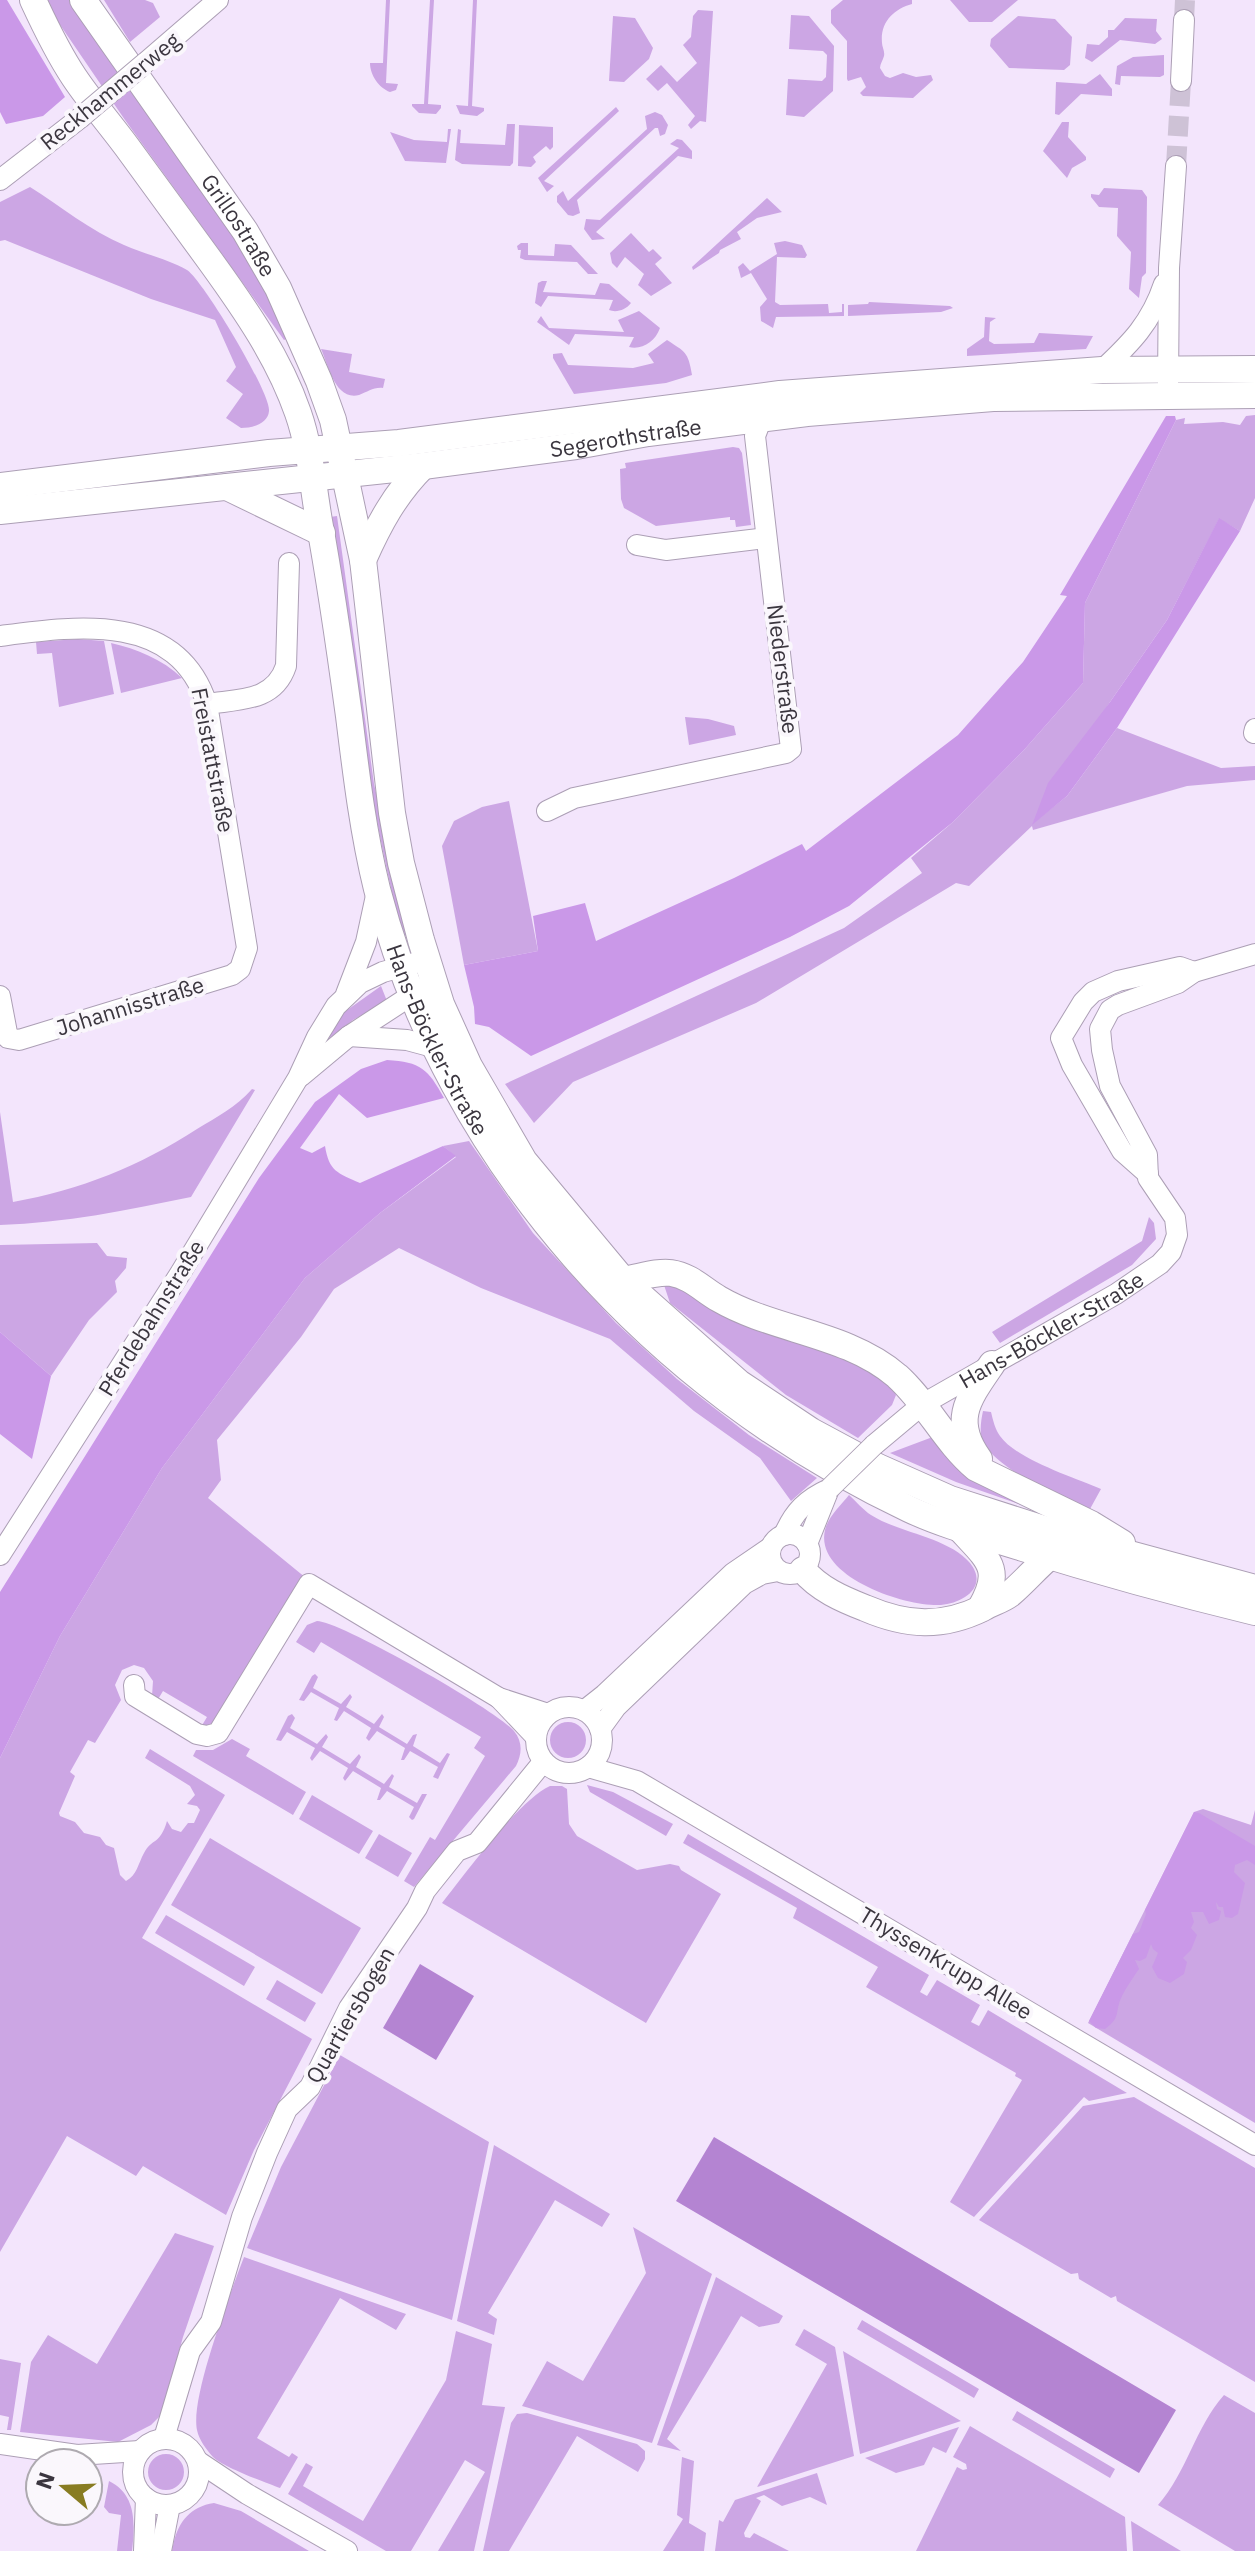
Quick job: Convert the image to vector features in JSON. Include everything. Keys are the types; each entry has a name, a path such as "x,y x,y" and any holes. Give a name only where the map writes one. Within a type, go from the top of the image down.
{"main road":[{"name":"Grillostraße","path":"33,0 73,76 247,312 298,412 306,450"},
{"name":"Grillostraße","path":"83,0 252,243 278,288 333,420 344,475"},
{"name":"Segerothstraße","path":"0,486 306,450 408,442 780,394 1102,370 1255,369"},
{"name":"Segerothstraße","path":"0,511 423,466 807,413 993,398 1255,395"},
{"name":"Hans-Böckler-Straße","path":"306,450 332,587 364,824 377,888 419,975 524,1161 623,1280 739,1383 811,1431 878,1467 950,1499 1078,1540 1255,1588"},
{"path":"363,560 395,497 423,466"},
{"name":"Hans-Böckler-Straße","path":"344,475 363,560 392,813 433,1047 468,1113 508,1175 607,1293 676,1358 727,1399 801,1450 911,1510 960,1528 1147,1585 1255,1612"},
{"path":"227,487 322,533"},
{"path":"623,1280 669,1273 688,1277 719,1299 866,1357 895,1375 923,1404 962,1456 993,1478 1091,1524 1152,1561"},
{"path":"992,1364 967,1403 964,1417 967,1442 993,1478"},
{"path":"960,1528 985,1555 992,1572 992,1588 980,1609"},
{"path":"791,1571 879,1614 914,1622 939,1623 965,1618 1008,1596 1050,1556"}],"street":[{"name":"Reckhammerweg","path":"0,180 80,118 218,0"},
{"path":"1181,81 1184,20"},
{"path":"1167,396 1169,268 1176,166"},
{"path":"1102,370 1145,326 1169,268"},
{"path":"759,420 766,406 780,394"},
{"name":"Niederstraße","path":"547,811 574,798 786,753 791,749 755,436 759,420"},
{"path":"637,545 666,550 766,538"},
{"path":"207,704 260,695 272,690 282,678 286,666 289,563"},
{"name":"Freistattstraße","path":"0,636 64,627 113,629 163,646 198,679 207,704 247,948 245,959"},
{"path":"346,994 366,942 377,888"},
{"path":"1194,972 1255,954"},
{"name":"Johannisstraße","path":"0,996 8,1038 13,1041 232,975 240,969 245,959"},
{"name":"Hans-Böckler-Straße","path":"778,1541 808,1498 829,1489 874,1445 923,1404 1116,1294 1160,1264 1171,1252 1177,1235 1175,1218 1148,1174 1122,1151 1072,1065 1061,1038 1083,1002 1093,992 1118,981 1180,967 1194,972"},
{"name":"Hans-Böckler-Straße","path":"1148,1174 1147,1155 1110,1086 1100,1029 1110,1010 1118,1005 1178,983 1194,972"},
{"name":"Pferdebahnstraße","path":"0,1555 181,1272 298,1078 326,1021 346,994 360,983 419,975"},
{"name":"Pferdebahnstraße","path":"298,1078 419,975"},
{"path":"349,1036 407,1040 433,1047"},
{"name":"Hans-Böckler-Straße","path":"791,1571 810,1555 807,1544 829,1489"},
{"path":"585,1710 733,1573 778,1541 797,1535 807,1544"},
{"path":"778,1541 770,1561 791,1571"},
{"path":"601,1738 593,1716 585,1710 563,1707 548,1714 538,1726 535,1736 543,1762 555,1770 578,1772 588,1767 598,1756 601,1738 616,1707 744,1584 762,1574 791,1571"},
{"path":"134,1685 135,1696 197,1734 207,1736 218,1733 309,1584 499,1698 548,1714"},
{"path":"499,1698 535,1736"},
{"name":"ThyssenKrupp Allee","path":"601,1738 637,1781"},
{"name":"Quartiersbogen","path":"164,2438 190,2351 211,2322 242,2217 287,2109 310,2087 349,2008 417,1908 425,1891 457,1851 477,1843 543,1762"},
{"name":"ThyssenKrupp Allee","path":"588,1767 637,1781 1255,2145"},
{"path":"164,2438 183,2442 193,2451 200,2473 197,2484 187,2498 170,2505 146,2498 139,2491 133,2476 134,2463 140,2451 153,2441 164,2438"},
{"path":"0,2444 24,2447"},
{"path":"104,2453 140,2451"},
{"path":"199,2462 247,2494 347,2551"},
{"path":"104,2465 133,2476"},
{"path":"197,2484 216,2492 247,2494"},
{"path":"144,2551 146,2498"},
{"path":"161,2551 170,2505"}],"shaded area":[{"path":"0,0 7,0 65,97 43,116 6,124 0,112"},
{"path":"46,0 71,0 254,265 290,337 284,340 125,120"},
{"path":"104,0 145,0 153,3 160,17 130,42"},
{"path":"386,0 390,0 386,83 398,84 396,90 390,92 376,80 370,63 383,63"},
{"path":"430,0 434,0 428,104 441,105 436,114 419,113 412,106 424,104"},
{"path":"473,0 477,0 472,106 484,108 477,116 460,114 456,105 468,106"},
{"path":"843,0 912,0 912,4 894,13 883,29 884,56 880,68 890,78 903,73 916,77 931,75 933,80 913,98 863,96 860,93 866,87 861,77 848,81 847,41 831,23 831,10"},
{"path":"950,0 1018,0 992,22 969,22"},
{"path":"698,10 713,11 706,122 700,121 691,129 688,125 695,116 667,83 658,91 646,79 661,65 677,82 697,63 683,45 691,37 693,16"},
{"path":"791,15 809,16 834,46 833,91 804,117 786,115 788,79 822,81 826,77 827,55 823,51 789,49"},
{"path":"613,16 635,18 653,48 649,59 624,82 609,81"},
{"path":"1018,16 1055,19 1072,37 1070,65 1064,70 1009,68 990,46 991,39"},
{"path":"1125,18 1157,19 1156,31 1162,39 1155,44 1120,40 1092,62 1085,58 1087,44 1099,45 1108,37 1108,30 1114,30"},
{"path":"1164,55 1164,75 1121,76 1120,85 1115,84 1117,66 1133,57"},
{"path":"1100,74 1112,89 1112,96 1081,94 1059,115 1055,114 1056,82 1086,84"},
{"path":"616,107 619,111 544,181 554,186 547,192 538,178"},
{"path":"655,112 662,115 668,125 665,134 660,136 658,128 655,128 577,200 580,213 568,215 557,202 557,196 563,191 568,201 647,129 645,116"},
{"path":"1062,122 1069,122 1068,137 1086,157 1072,168 1067,178 1043,151"},
{"path":"507,124 515,124 513,163 510,166 462,164 455,160 458,129 461,130 460,143 505,145"},
{"path":"519,125 553,127 553,147 550,150 546,146 533,157 536,162 531,167 518,166"},
{"path":"448,129 451,129 446,163 405,161 390,132 414,140 447,142"},
{"path":"677,139 692,151 692,159 678,156 596,232 605,239 592,240 584,229 586,219 600,220 679,148 670,144"},
{"path":"30,187 112,239 187,270 206,293 248,361 267,400 269,411 266,419 254,426 241,428 226,418 243,394 226,381 236,367 215,320 151,299 5,240 0,241 0,202"},
{"path":"1104,188 1142,190 1147,197 1146,273 1142,277 1139,298 1129,289 1131,252 1117,236 1118,208 1099,207 1091,197 1091,194 1099,195"},
{"path":"767,198 782,212 757,218 737,232 741,239 693,270 692,267"},
{"path":"631,233 649,252 653,249 662,258 655,264 672,283 651,296 638,285 644,274 625,257 617,268 612,263 610,253"},
{"path":"785,241 802,245 807,255 805,258 777,257 775,302 780,305 828,304 829,313 842,312 844,304 844,316 776,317 773,328 761,321 760,307 767,299 751,273 741,278 738,267 743,263 750,271 777,254 774,243"},
{"path":"528,243 528,255 554,256 555,244 571,245 598,274 588,274 577,262 520,258 521,250 517,246"},
{"path":"547,281 543,292 595,295 600,283 609,284 631,303 615,311 609,310 613,300 548,296 541,307 535,303 538,283"},
{"path":"869,302 953,308 941,312 848,316 848,305"},
{"path":"639,311 660,328 651,341 639,347 629,347 634,337 575,334 569,345 537,322 541,316 549,328 624,332 618,320"},
{"path":"985,317 996,318 990,322 989,341 994,344 1034,343 1039,333 1093,336 1086,349 967,356 967,349 984,337"},
{"path":"667,340 685,353 692,375 666,383 574,394 553,358 553,354 562,353 568,365 633,368 654,363 648,354"},
{"path":"321,349 352,354 349,372 385,379 383,388 359,395 344,392 334,380"},
{"path":"1255,415 1255,498 1240,531 1219,519 1167,620 1033,823 1067,796 1117,728 1221,768 1255,766 1255,780 1187,786 1033,830 1032,826 969,886 956,883 756,1003 573,1082 534,1123 505,1084 844,928 922,873 911,858 953,822 1024,750 1083,683 1085,603 1176,420 1185,418 1184,424 1223,422 1240,425 1246,416"},
{"path":"1166,416 1175,416 1176,420 1085,603 1083,683 1024,750 953,822 849,906 790,937 531,1056 489,1027 475,1024 464,965 538,951 533,916 585,903 596,941 802,844 806,851 958,735 1023,662 1067,596 1060,595"},
{"path":"739,448 742,453 751,525 736,527 735,520 730,520 730,517 656,526 624,508 620,469 626,468 625,463"},
{"path":"337,516 374,784 409,934 403,937 379,833 361,728 330,517"},
{"path":"1219,518 1240,531 1117,728 1067,796 1032,825 1048,783 1167,620"},
{"path":"104,641 114,694 59,707 52,653 37,654 36,642"},
{"path":"111,643 149,656 182,678 121,693"},
{"path":"685,717 734,726 736,735 689,745"},
{"path":"509,801 538,951 464,965 442,846 454,821 482,807"},
{"path":"381,986 387,1001 353,1020 326,1041 343,1013"},
{"path":"387,1060 422,1069 444,1098 367,1118 339,1094 300,1148 312,1153 325,1146 335,1170 360,1183 443,1146 456,1156 380,1213 305,1278 162,1468 60,1636 0,1758 0,1592 259,1178 315,1102 361,1069"},
{"path":"252,1089 255,1090 191,1197 72,1219 0,1225 0,1112 13,1202 62,1191 131,1165 219,1116"},
{"path":"469,1141 533,1233 616,1323 677,1379 749,1435 817,1478 791,1501 760,1458 694,1411 610,1339 481,1288 399,1248 334,1289 301,1337 217,1440 221,1480 208,1498 306,1578 217,1725 201,1727 207,1717 163,1691 157,1701 152,1696 153,1681 144,1668 134,1665 122,1670 115,1685 121,1700 95,1743 88,1740 70,1772 75,1776 59,1813 75,1822 84,1833 100,1837 106,1845 114,1848 120,1875 126,1881 135,1872 147,1848 162,1834 167,1821 172,1829 181,1832 188,1823 194,1823 200,1810 187,1804 195,1795 190,1786 145,1758 150,1749 225,1795 142,1938 312,2039 254,2150 226,2215 143,2166 136,2176 67,2136 0,2252 0,1758 60,1636 162,1468 305,1278 380,1213 456,1157 443,1146"},
{"path":"1149,1217 1154,1223 1156,1239 1132,1265 1000,1343 992,1332 1142,1241"},
{"path":"97,1243 107,1256 127,1258 126,1268 115,1281 117,1292 89,1320 51,1376 0,1332 0,1245"},
{"path":"678,1283 847,1356 892,1387 896,1395 892,1405 858,1438 786,1395 670,1303 664,1285"},
{"path":"0,1332 51,1376 32,1459 0,1434"},
{"path":"983,1411 991,1412 1000,1436 1019,1452 1101,1489 1090,1509 1032,1482 1002,1463 983,1442"},
{"path":"938,1435 1042,1512 956,1482 890,1453"},
{"path":"849,1495 882,1521 961,1554 970,1563 977,1579 971,1592 949,1604 926,1604 886,1595 848,1575 834,1562 825,1547 825,1530"},
{"path":"317,1621 355,1635 451,1687 502,1721 519,1739 520,1753 516,1766 414,1887 404,1881 430,1837 435,1840 485,1756 474,1748 481,1737 321,1642 314,1653 296,1642 307,1625"},
{"path":"315,1674 318,1677 313,1688 341,1704 350,1694 352,1697 346,1707 374,1724 382,1714 384,1717 379,1727 407,1744 417,1734 413,1746 440,1763 447,1753 450,1754 438,1779 433,1777 438,1767 410,1751 401,1760 405,1748 377,1731 369,1741 366,1738 371,1728 344,1711 337,1721 334,1720 339,1708 311,1692 304,1701 299,1700"},
{"path":"292,1714 295,1718 290,1728 317,1744 326,1734 328,1737 322,1747 350,1764 359,1754 361,1757 356,1767 384,1784 392,1774 394,1776 389,1787 417,1803 422,1794 427,1794 414,1819 409,1817 414,1807 387,1791 377,1800 381,1788 353,1771 345,1781 343,1778 348,1768 320,1751 312,1761 310,1758 315,1748 287,1732 281,1741 276,1740"},
{"path":"568,1722 581,1727 586,1740 581,1753 568,1758 555,1753 550,1740 555,1727"},
{"path":"232,1739 250,1749 246,1756 306,1792 293,1815 193,1756 196,1750 213,1750"},
{"path":"587,1785 613,1792 673,1824 666,1836 590,1792"},
{"path":"550,1786 567,1789 569,1824 577,1836 637,1870 670,1864 679,1866 721,1894 646,2023 442,1903 508,1821"},
{"path":"312,1795 373,1831 359,1854 299,1819"},
{"path":"1203,1809 1251,1825 1255,1810 1255,2123 1088,2023 1194,1812"},
{"path":"1194,1812 1255,1846 1255,1865 1247,1860 1235,1865 1234,1872 1245,1883 1238,1914 1232,1918 1225,1917 1223,1907 1216,1902 1217,1909 1221,1911 1219,1920 1209,1924 1203,1912 1191,1912 1194,1922 1191,1928 1197,1935 1191,1950 1183,1958 1187,1962 1184,1974 1170,1983 1158,1978 1152,1967 1158,1953 1151,1944 1146,1958 1135,1960 1139,1969 1122,1996 1116,2018 1105,2029 1096,2028 1089,2021 1133,1934 1139,1932 1145,1910"},
{"path":"379,1834 412,1853 398,1877 365,1858"},
{"path":"688,1834 929,1975 920,1992 927,1996 937,1980 980,2005 971,2022 979,2026 988,2010 1127,2093 1089,2101 1084,2097 974,2217 950,2202 1022,2080 1015,2076 1016,2073 866,1987 878,1967 793,1918 797,1908 683,1843"},
{"path":"210,1838 361,1928 322,1994 171,1905"},
{"path":"166,1915 255,1967 244,1986 155,1933"},
{"path":"420,1964 474,1996 436,2060 383,2028"},
{"path":"277,1980 316,2003 305,2022 266,1999"},
{"path":"340,2055 489,2142 452,2320 247,2248 281,2167"},
{"path":"1134,2097 1255,2168 1255,2382 1117,2301 1116,2296 1111,2298 1079,2279 1078,2273 1071,2274 979,2220 1083,2106"},
{"path":"714,2137 1176,2410 1139,2473 676,2201"},
{"path":"494,2145 610,2214 602,2227 555,2200 488,2313 497,2319 494,2335 457,2321"},
{"path":"633,2227 712,2274 652,2443 522,2406 547,2361 583,2381 646,2273"},
{"path":"175,2233 214,2246 161,2415 151,2425 118,2442 20,2432 31,2362 48,2335 97,2364"},
{"path":"244,2257 406,2314 396,2330 340,2298 257,2438 289,2457 292,2453 298,2457 280,2488 218,2461 203,2444 197,2430 196,2415 205,2370"},
{"path":"716,2277 783,2316 779,2323 759,2327 741,2316 667,2439 681,2451 657,2445"},
{"path":"862,2320 979,2389 974,2398 857,2329"},
{"path":"804,2329 835,2347 854,2456 757,2487 827,2364 795,2345"},
{"path":"456,2331 492,2344 482,2405 505,2407 474,2551 438,2551 485,2472 465,2460 411,2551 386,2551 288,2494 306,2463 313,2467 303,2486 363,2521 446,2380"},
{"path":"843,2351 961,2421 860,2454"},
{"path":"0,2359 21,2363 11,2430 7,2430 9,2417 0,2415"},
{"path":"1224,2395 1255,2413 1255,2551 1235,2551 1158,2505"},
{"path":"1017,2411 1115,2469 1110,2478 1012,2420"},
{"path":"527,2413 637,2444 645,2451 645,2459 638,2472 577,2436 509,2551 483,2551 511,2423 517,2414"},
{"path":"970,2426 1125,2517 1127,2551 916,2551 957,2467 967,2469 966,2464 953,2457"},
{"path":"959,2427 946,2453 933,2447 924,2465 896,2473 865,2458"},
{"path":"166,2454 179,2459 184,2472 179,2485 166,2490 153,2485 148,2472 153,2459"},
{"path":"682,2457 694,2461 689,2523 706,2533 704,2551 663,2551 683,2519 677,2515"},
{"path":"817,2473 827,2505 810,2497 782,2506 764,2495 756,2498 761,2501 744,2533 745,2537 750,2538 754,2533 789,2551 715,2551 719,2520 723,2522 735,2500"},
{"path":"109,2481 125,2494 132,2511 132,2551 117,2551 121,2515 109,2513 104,2507"},
{"path":"214,2503 241,2511 309,2551 172,2551 184,2519 197,2509"},
{"path":"1131,2521 1181,2551 1133,2551"}],"tunnel":[{"path":"1184,20 1185,0"},
{"path":"1176,166 1181,81"}]}
